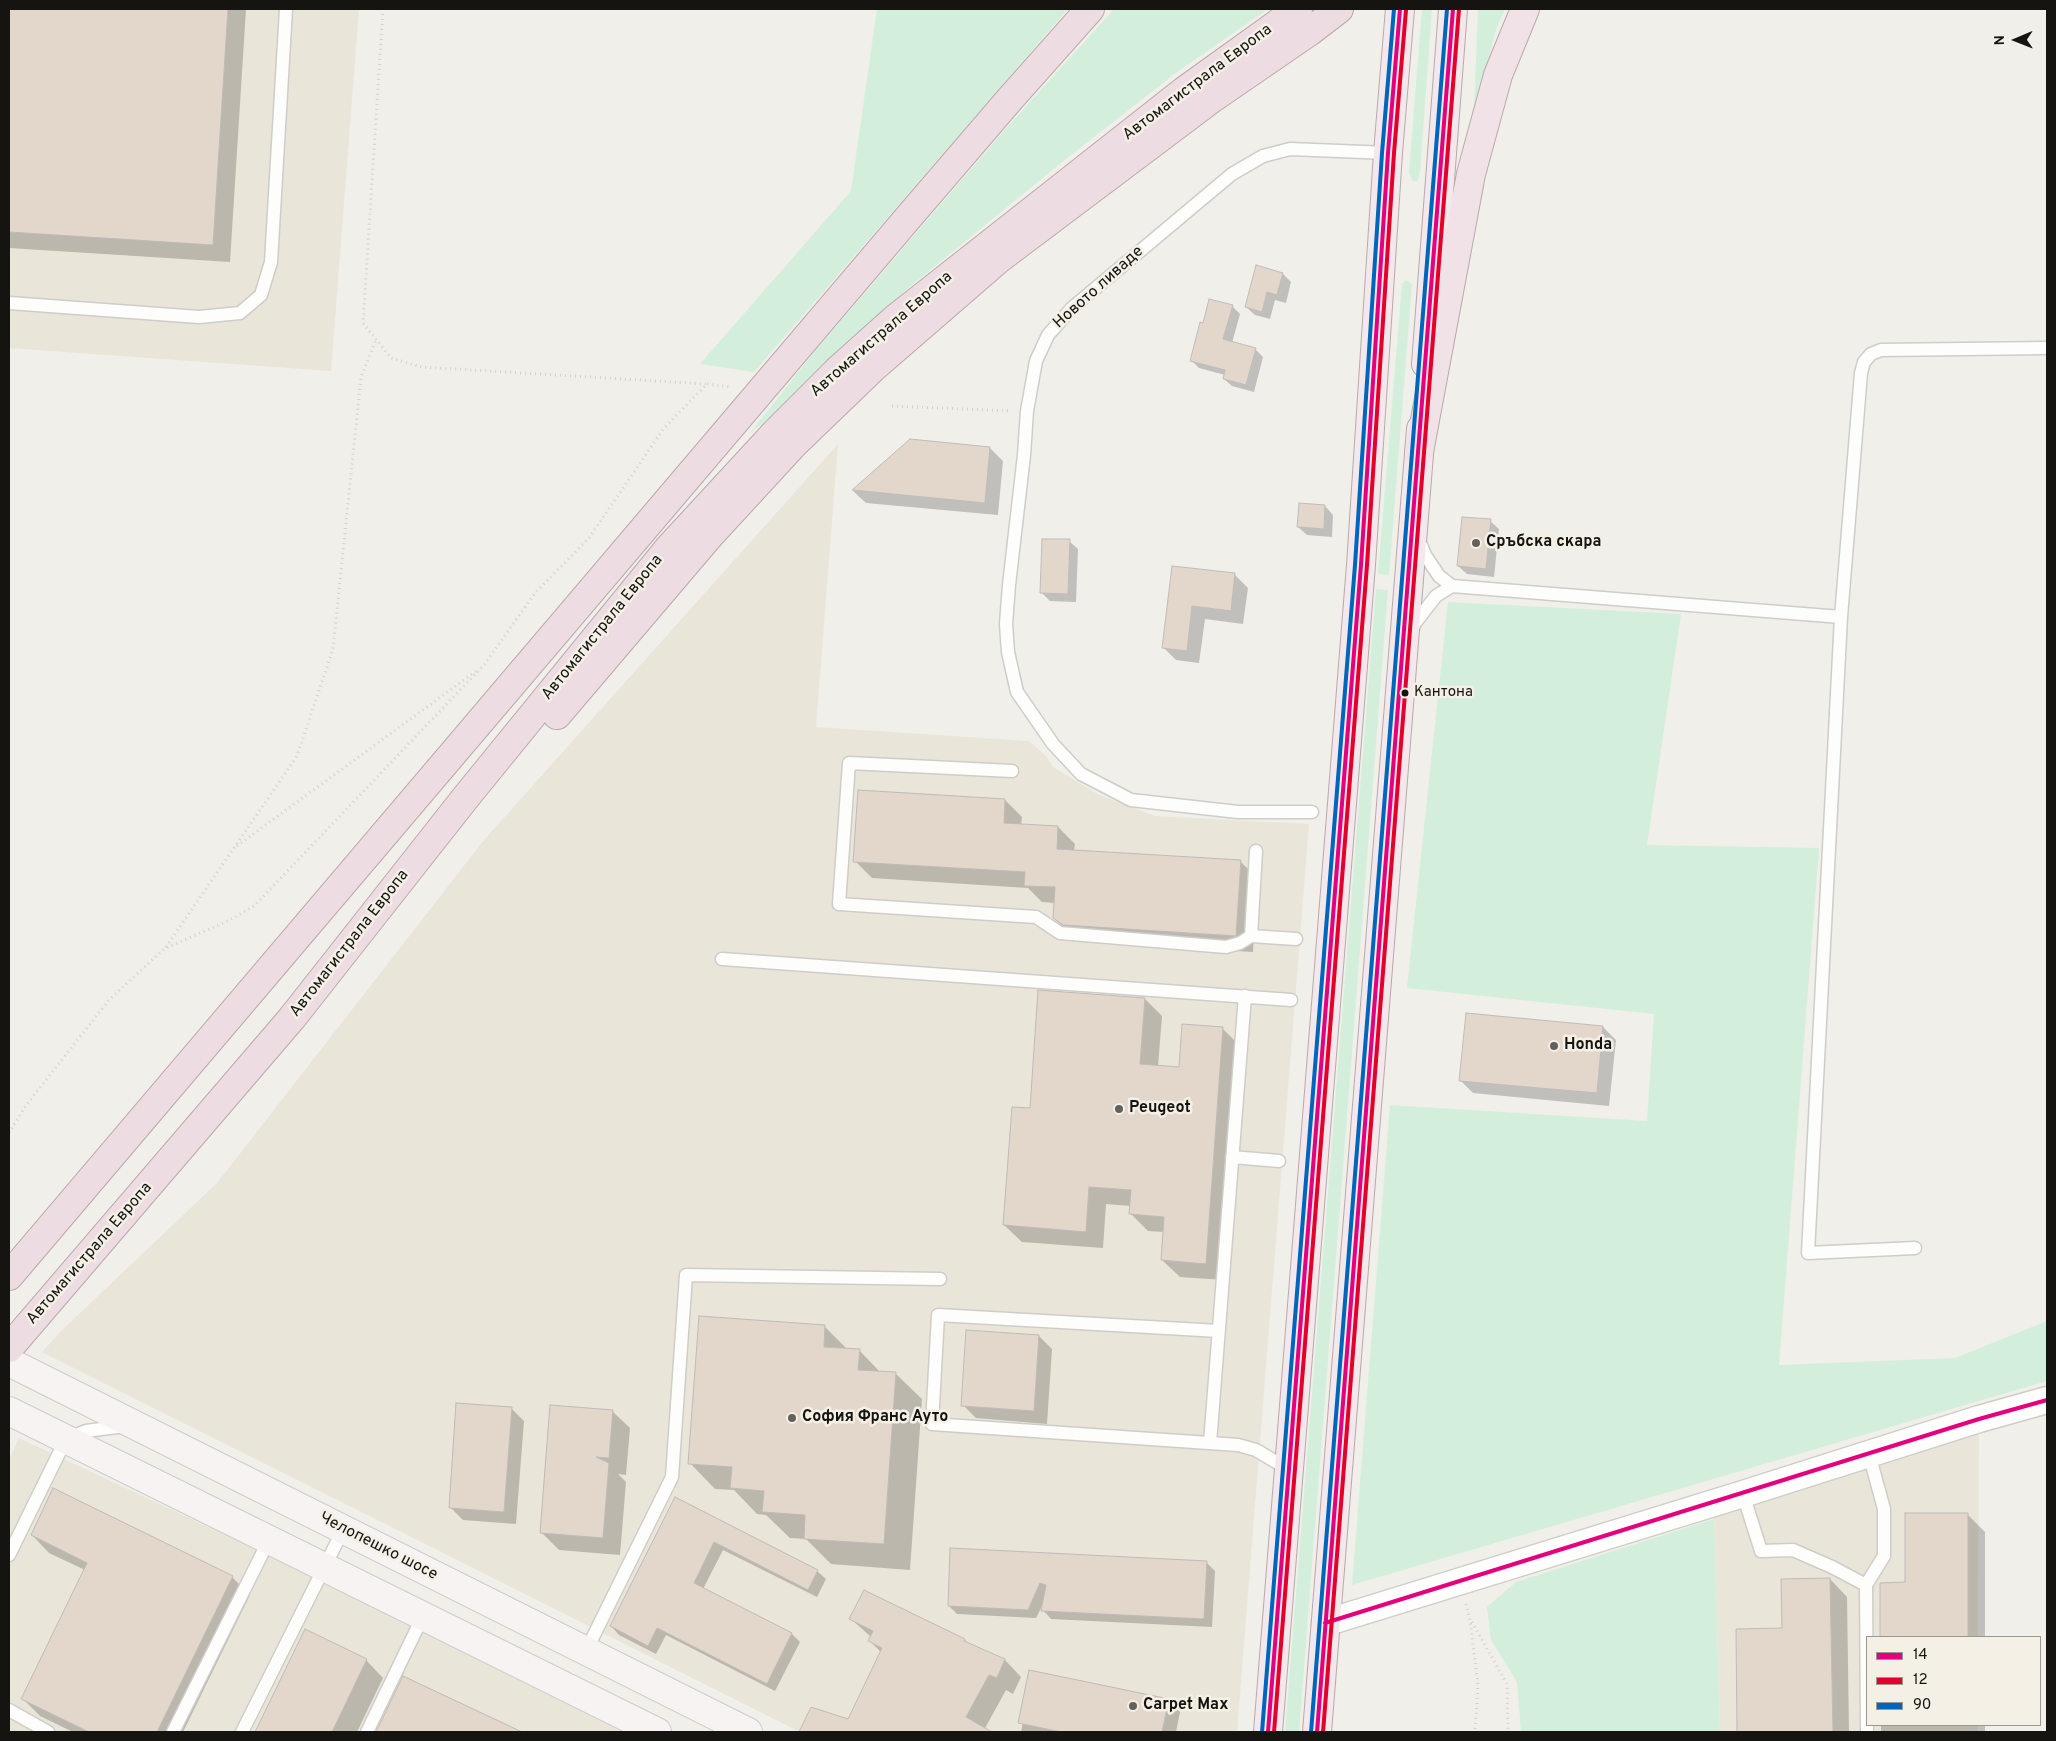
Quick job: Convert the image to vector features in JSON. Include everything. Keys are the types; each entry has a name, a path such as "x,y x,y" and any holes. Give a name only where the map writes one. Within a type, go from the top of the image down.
{"highway":[{"name":"Автомагистрала Европа","path":"9,1276 932,189 1090,9"},
{"name":"Автомагистрала Европа","path":"9,1348 292,1018 441,850 711,534 793,444 873,368 1000,258 1210,100 1301,17 1339,9"},
{"path":"1419,452 1473,166 1498,74 1525,9"}],"main road":[{"path":"1268,1732 1361,565 1388,153 1400,9"},
{"path":"1318,1732 1325,1623 1453,9"},
{"name":"Челопешко шосе","path":"9,1362 748,1732"},
{"path":"9,1411 657,1732"}],"street":[{"path":"1325,1623 1979,1419 2047,1400"}],"lane":[{"path":"9,304 199,317 240,313 261,295 271,262 286,9"},
{"name":"Новото ливаде","path":"1312,812 1238,812 1131,800 1081,774 1053,744 1017,692 1008,652 1006,628 1027,412 1036,361 1048,335 1072,308 1232,174 1263,156 1290,149 1388,153"},
{"path":"1915,1248 1808,1253 1841,617 1860,383 1864,362 1871,354 1881,350 2047,348"},
{"path":"1413,522 1425,555 1439,576 1452,586 1841,617"},
{"path":"1402,654 1415,623 1436,596 1452,586"},
{"path":"1012,771 849,762 839,904 1036,917 1060,933 1226,947 1240,943 1251,936 1296,939"},
{"path":"1251,936 1256,851"},
{"path":"722,959 1292,1000"},
{"path":"1210,1443 1244,996"},
{"path":"1232,1157 1279,1161"},
{"path":"586,1651 672,1477 686,1275 940,1279"},
{"path":"1218,1331 938,1315 932,1424 1238,1445 1256,1450 1288,1469"},
{"path":"9,1555 66,1439 86,1431 135,1425"},
{"path":"1866,1636 1866,1586 1884,1556 1884,1510 1869,1454"},
{"path":"1743,1494 1761,1551 1792,1550 1832,1567 1866,1586"},
{"path":"242,1732 343,1530"},
{"path":"172,1732 269,1540"},
{"path":"368,1732 423,1616"},
{"path":"9,1710 48,1732"}],"path":[{"path":"383,9 363,322 391,358 422,367 707,384 734,388"},
{"path":"9,1133 27,1104 109,1000 164,949 297,756 334,649 361,377 376,339"},
{"path":"164,949 230,920 254,906 484,665 535,593 589,538 664,428 707,384"},
{"path":"892,406 1027,412"},
{"path":"234,847 484,665"},
{"path":"1459,1582 1470,1620 1478,1685 1475,1732"},
{"path":"1470,1620 1507,1684 1508,1732"}],"shaded area":[{"path":"9,9 359,9 331,371 9,348"},
{"path":"838,444 816,727 1029,741 1046,756 1053,767 1099,795 1155,816 1309,824 1237,1732 800,1732 42,1352 60,1332 217,1183 484,840"},
{"path":"1979,1419 1978,1636 1866,1636 1866,1726 1977,1726 1977,1732 1720,1732 1714,1519 1705,1506"},
{"path":"19,1438 392,1613 624,1732 9,1732 9,1460"}],"green space":[{"path":"877,9 1068,9 754,372 700,364 851,191"},
{"path":"1114,9 1268,9 1177,72 1061,163 907,289 786,405 750,433 815,351 1001,134"},
{"path":"1422,9 1432,9 1420,172 1417,182 1412,180 1409,172"},
{"path":"1478,9 1505,9 1496,30 1474,111"},
{"path":"1406,280 1412,284 1389,575 1378,574 1402,284"},
{"path":"1376,589 1388,590 1299,1732 1285,1732"},
{"path":"1448,602 1681,614 1647,845 1819,848 1779,1365 1955,1358 2047,1321 2047,1381 1352,1585 1390,1105 1647,1121 1654,1014 1407,988"},
{"path":"1714,1519 1720,1732 1521,1732 1517,1682 1491,1640 1487,1607 1516,1582"}],"building":[{"path":"9,9 228,9 213,245 9,232"},
{"path":"1256,265 1283,273 1277,295 1267,292 1262,312 1245,307"},
{"path":"1209,299 1233,305 1223,339 1256,348 1246,385 1223,379 1225,370 1190,361 1200,322 1203,323"},
{"path":"910,439 990,447 985,503 852,490"},
{"path":"1299,503 1325,505 1324,529 1297,527"},
{"path":"1462,517 1491,519 1486,569 1457,566"},
{"path":"1042,539 1070,539 1068,594 1040,593"},
{"path":"1172,566 1235,573 1231,611 1192,606 1187,651 1162,648"},
{"path":"858,790 1005,799 1004,823 1058,826 1057,849 1241,860 1236,936 1063,925 1053,918 1055,887 1024,886 1025,872 853,862"},
{"path":"1038,990 1145,998 1140,1064 1179,1067 1182,1024 1223,1027 1206,1264 1161,1260 1164,1217 1129,1214 1131,1190 1089,1187 1086,1232 1003,1225 1012,1107 1030,1108"},
{"path":"1466,1013 1603,1026 1597,1093 1459,1081"},
{"name":"София Франс Ауто","path":"699,1316 825,1325 824,1347 860,1349 858,1370 896,1372 884,1544 804,1539 805,1515 762,1512 764,1491 730,1488 732,1467 688,1464"},
{"path":"966,1330 1039,1335 1034,1411 961,1406"},
{"path":"456,1403 512,1407 504,1512 449,1508"},
{"path":"550,1405 613,1410 609,1458 596,1457 609,1463 603,1538 540,1533"},
{"path":"53,1488 233,1576 157,1732 89,1732 21,1699 87,1563 31,1535"},
{"path":"675,1497 818,1570 808,1590 714,1542 694,1583 792,1633 767,1684 657,1628 648,1646 610,1626"},
{"path":"1905,1513 1968,1513 1968,1636 1880,1636 1880,1583 1905,1582"},
{"path":"950,1548 1207,1561 1204,1619 1041,1611 1046,1585 1040,1583 1028,1610 948,1606"},
{"path":"1830,1578 1833,1732 1737,1732 1736,1629 1782,1628 1781,1579"},
{"path":"864,1590 965,1639 964,1641 1005,1659 997,1678 989,1675 966,1717 992,1732 799,1732 811,1707 848,1719 882,1648 868,1641 873,1631 849,1619"},
{"path":"305,1629 367,1659 332,1732 255,1732"},
{"path":"1029,1670 1169,1699 1162,1732 1061,1732 1018,1723"},
{"path":"403,1676 522,1732 376,1732"}],"transit line":[{"name":"90","path":"1262,1732 1355,565 1382,153 1394,9"},
{"name":"14","path":"1268,1732 1361,565 1388,153 1400,9"},
{"name":"90","path":"1311,1732 1447,9"},
{"name":"14","path":"1317,1732 1453,9"},
{"name":"12","path":"1323,1732 1459,9"},
{"name":"12","path":"1274,1732 1367,565 1394,153 1406,10"},
{"name":"14","path":"1325,1623 1979,1419 2047,1400"}],"place":[{"name":"Сръбска скара","path":"1476,543"},
{"name":"Кантона","path":"1405,693"},
{"name":"Honda","path":"1554,1046"},
{"name":"Peugeot","path":"1119,1109"},
{"name":"София Франс Ауто","path":"792,1418"},
{"name":"Carpet Max","path":"1133,1706"}]}
